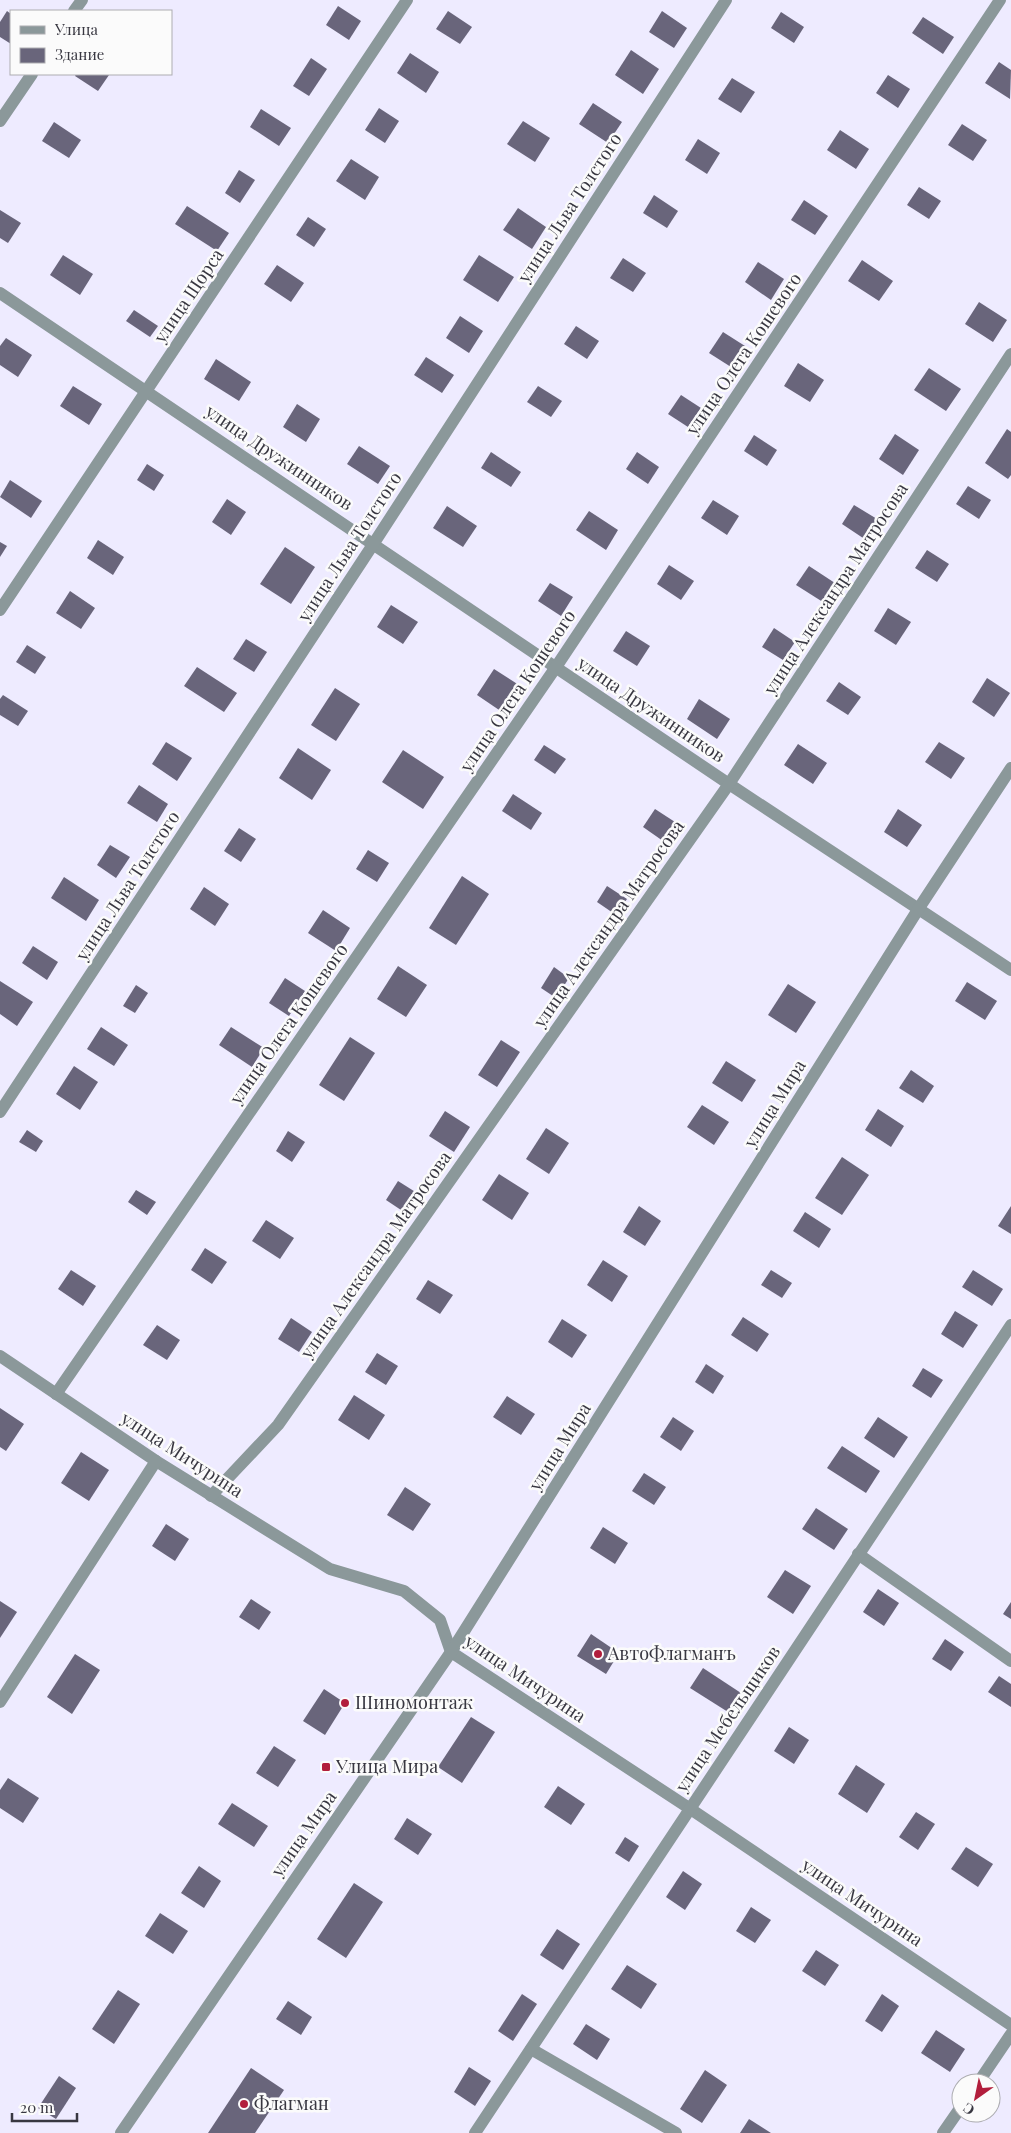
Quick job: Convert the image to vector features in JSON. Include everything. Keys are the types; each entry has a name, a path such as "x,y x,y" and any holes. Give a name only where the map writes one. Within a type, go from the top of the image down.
{"street":[{"name":"улица Щорса","path":"0,610 148,391 407,0"},
{"name":"улица Льва Толстого","path":"0,1112 374,543 726,0"},
{"name":"улица Олега Кошевого","path":"56,1394 556,667 1000,0"},
{"path":"0,122 31,75"},
{"name":"улица Дружинников","path":"0,293 374,543 729,784 920,908 1011,970"},
{"name":"улица Александра Матросова","path":"211,1496 278,1425 729,784 1011,354"},
{"name":"улица Мира","path":"121,2133 451,1652 920,908 1011,768"},
{"name":"улица Мебельщиков","path":"475,2133 1011,1325"},
{"name":"улица Мичурина","path":"0,1356 156,1461 330,1569 404,1591 440,1620 451,1652 689,1808 1011,2025"},
{"path":"0,1702 156,1461"},
{"path":"858,1554 1011,1661"},
{"path":"985,2073 1011,2034"},
{"path":"531,2049 676,2133"},
{"path":"944,2133 951,2122"}],"building":[{"path":"338,6 361,21 349,40 326,25"},
{"path":"7,11 10,13 10,43 0,37 0,22"},
{"path":"448,11 472,27 460,44 436,29"},
{"path":"662,11 687,28 674,48 649,32"},
{"path":"781,12 804,27 794,43 771,28"},
{"path":"923,17 954,37 943,54 912,33"},
{"path":"631,50 659,69 643,94 615,75"},
{"path":"410,53 439,72 426,93 397,73"},
{"path":"311,58 327,69 309,96 293,86"},
{"path":"999,62 1011,70 1010,99 985,83"},
{"path":"76,75 109,75 98,91"},
{"path":"888,75 910,89 898,108 876,93"},
{"path":"732,78 755,92 741,113 718,99"},
{"path":"593,103 622,122 608,143 579,124"},
{"path":"379,108 399,121 385,143 365,130"},
{"path":"261,109 291,128 279,146 250,127"},
{"path":"523,121 550,138 535,162 507,144"},
{"path":"54,122 81,140 69,158 42,141"},
{"path":"962,124 987,140 973,161 948,145"},
{"path":"840,130 869,149 856,169 827,150"},
{"path":"698,139 720,153 707,174 685,160"},
{"path":"351,159 379,177 365,200 336,181"},
{"path":"239,170 255,180 240,203 225,193"},
{"path":"919,187 941,201 929,219 907,205"},
{"path":"654,195 678,211 667,228 643,213"},
{"path":"804,200 828,216 815,235 791,220"},
{"path":"187,206 229,233 217,251 175,224"},
{"path":"518,208 546,227 532,249 503,230"},
{"path":"0,210 21,223 8,243 0,238"},
{"path":"308,217 326,229 314,247 296,235"},
{"path":"63,255 93,274 80,295 50,275"},
{"path":"479,255 514,277 498,302 463,280"},
{"path":"623,258 646,273 633,292 610,278"},
{"path":"862,260 893,281 879,301 848,281"},
{"path":"758,262 784,279 771,300 745,282"},
{"path":"277,265 304,283 291,302 264,284"},
{"path":"979,302 1007,320 993,342 965,324"},
{"path":"134,310 158,326 150,337 126,321"},
{"path":"460,316 483,331 469,353 446,338"},
{"path":"576,326 599,341 587,359 564,344"},
{"path":"723,332 745,346 731,367 709,353"},
{"path":"6,338 32,355 18,377 0,365 0,346"},
{"path":"426,357 454,375 442,393 414,375"},
{"path":"216,359 251,382 239,401 204,379"},
{"path":"798,363 824,380 810,402 784,386"},
{"path":"929,368 961,389 946,411 914,390"},
{"path":"73,386 102,404 89,425 60,406"},
{"path":"538,386 562,401 551,417 527,402"},
{"path":"681,395 701,408 688,427 668,414"},
{"path":"297,404 320,419 306,442 283,427"},
{"path":"1007,429 1011,432 1011,475 1008,479 985,463"},
{"path":"895,434 919,450 903,475 879,459"},
{"path":"754,435 777,450 767,466 744,451"},
{"path":"359,446 390,466 378,484 347,464"},
{"path":"491,452 521,472 511,487 481,468"},
{"path":"637,452 659,467 648,484 626,469"},
{"path":"147,464 164,475 154,491 137,480"},
{"path":"10,480 42,501 31,518 0,497"},
{"path":"968,486 991,500 979,519 956,504"},
{"path":"227,499 246,512 231,535 212,522"},
{"path":"713,500 739,516 727,535 701,518"},
{"path":"854,505 882,522 869,542 842,524"},
{"path":"447,506 477,526 463,547 433,528"},
{"path":"589,511 618,530 606,550 576,530"},
{"path":"98,540 124,557 113,575 87,558"},
{"path":"0,542 7,546 0,557"},
{"path":"285,547 315,567 291,604 260,584"},
{"path":"927,550 949,564 937,582 915,568"},
{"path":"669,565 694,581 681,600 657,584"},
{"path":"809,566 838,585 826,604 796,585"},
{"path":"550,583 573,597 561,616 538,601"},
{"path":"70,591 95,608 81,629 56,613"},
{"path":"391,605 418,622 403,644 377,627"},
{"path":"888,608 911,622 896,645 874,631"},
{"path":"774,628 795,642 783,660 762,647"},
{"path":"626,631 650,646 637,666 613,651"},
{"path":"246,639 267,652 254,672 233,659"},
{"path":"27,645 46,657 35,674 16,662"},
{"path":"197,667 237,693 224,712 184,686"},
{"path":"494,669 522,687 505,714 477,695"},
{"path":"987,678 1010,693 994,717 972,702"},
{"path":"839,682 861,697 848,715 826,701"},
{"path":"335,688 360,704 336,741 311,725"},
{"path":"3,695 28,711 18,726 0,715 0,699"},
{"path":"699,699 730,719 717,739 687,719"},
{"path":"166,742 192,758 177,781 152,764"},
{"path":"939,742 965,758 951,779 925,762"},
{"path":"798,744 827,763 813,784 784,765"},
{"path":"544,745 566,759 555,774 534,760"},
{"path":"298,748 331,770 312,800 279,778"},
{"path":"403,750 444,777 423,809 382,782"},
{"path":"139,785 168,804 157,822 127,803"},
{"path":"513,794 542,813 531,830 502,811"},
{"path":"655,809 675,822 663,841 643,827"},
{"path":"898,809 922,825 907,847 884,832"},
{"path":"239,828 256,839 241,862 224,851"},
{"path":"110,845 130,857 116,878 97,865"},
{"path":"368,850 389,863 377,882 356,869"},
{"path":"462,876 489,894 456,945 429,928"},
{"path":"64,877 99,900 86,921 51,898"},
{"path":"607,886 627,899 616,915 597,902"},
{"path":"204,887 229,904 215,926 190,909"},
{"path":"323,910 350,928 336,951 308,933"},
{"path":"33,946 58,962 47,980 22,963"},
{"path":"398,966 427,985 406,1017 377,999"},
{"path":"554,967 569,978 556,998 541,988"},
{"path":"285,978 305,991 289,1016 269,1003"},
{"path":"0,981 33,1002 17,1026 0,1014"},
{"path":"967,982 997,1001 985,1020 955,1001"},
{"path":"788,984 816,1002 796,1033 768,1015"},
{"path":"136,985 148,993 135,1013 123,1006"},
{"path":"101,1027 128,1045 114,1066 87,1049"},
{"path":"231,1027 264,1048 252,1067 219,1045"},
{"path":"350,1037 375,1053 344,1101 319,1085"},
{"path":"501,1040 520,1052 497,1087 478,1075"},
{"path":"726,1061 756,1080 742,1102 712,1083"},
{"path":"74,1066 98,1082 80,1110 56,1094"},
{"path":"911,1070 934,1086 923,1103 899,1088"},
{"path":"702,1105 729,1122 714,1145 687,1127"},
{"path":"878,1109 904,1126 891,1147 865,1130"},
{"path":"445,1111 470,1127 454,1152 429,1136"},
{"path":"546,1128 569,1143 549,1174 526,1159"},
{"path":"27,1130 43,1141 36,1152 19,1142"},
{"path":"288,1131 305,1142 292,1162 276,1151"},
{"path":"842,1157 869,1175 842,1215 815,1198"},
{"path":"499,1174 529,1193 512,1220 482,1200"},
{"path":"398,1181 417,1193 404,1212 386,1200"},
{"path":"136,1190 156,1202 147,1215 128,1202"},
{"path":"639,1206 661,1221 645,1246 623,1232"},
{"path":"1011,1206 1011,1234 998,1226"},
{"path":"805,1212 831,1229 819,1248 793,1231"},
{"path":"266,1220 294,1238 280,1259 252,1241"},
{"path":"205,1248 227,1262 212,1284 191,1270"},
{"path":"603,1260 628,1276 612,1302 587,1285"},
{"path":"71,1270 96,1286 83,1306 58,1289"},
{"path":"771,1270 792,1283 782,1298 761,1285"},
{"path":"973,1270 1003,1289 992,1306 962,1287"},
{"path":"428,1280 453,1295 440,1314 416,1299"},
{"path":"955,1311 978,1325 963,1348 941,1334"},
{"path":"743,1317 769,1334 757,1352 731,1335"},
{"path":"291,1318 312,1332 299,1352 278,1339"},
{"path":"562,1319 587,1335 572,1358 548,1342"},
{"path":"157,1325 180,1340 167,1360 143,1345"},
{"path":"377,1353 398,1366 386,1385 365,1372"},
{"path":"706,1364 724,1376 713,1394 695,1382"},
{"path":"923,1368 943,1380 931,1398 912,1386"},
{"path":"354,1395 385,1415 369,1440 338,1420"},
{"path":"507,1396 535,1414 521,1435 493,1417"},
{"path":"0,1408 24,1424 6,1451 0,1447"},
{"path":"673,1417 694,1431 681,1451 660,1437"},
{"path":"878,1417 908,1437 894,1458 864,1438"},
{"path":"842,1446 880,1471 866,1493 827,1468"},
{"path":"81,1452 109,1470 89,1501 61,1483"},
{"path":"644,1473 666,1487 654,1505 632,1491"},
{"path":"405,1487 431,1504 413,1531 387,1515"},
{"path":"816,1508 848,1529 834,1550 802,1529"},
{"path":"166,1524 189,1539 175,1561 152,1546"},
{"path":"603,1527 628,1543 615,1564 590,1548"},
{"path":"785,1570 811,1586 793,1614 767,1597"},
{"path":"878,1589 899,1603 884,1626 863,1612"},
{"path":"251,1599 271,1612 259,1630 239,1617"},
{"path":"0,1601 17,1612 0,1638"},
{"path":"1011,1602 1011,1619 1003,1614"},
{"path":"591,1634 619,1653 606,1674 577,1656"},
{"path":"945,1639 964,1652 951,1671 932,1659"},
{"path":"75,1654 100,1670 72,1714 47,1697"},
{"path":"703,1668 741,1693 728,1712 690,1688"},
{"path":"999,1676 1011,1684 1011,1707 988,1692"},
{"path":"324,1689 345,1703 325,1735 303,1721"},
{"path":"471,1717 495,1732 462,1783 438,1767"},
{"path":"789,1727 809,1740 794,1764 774,1751"},
{"path":"274,1746 296,1760 278,1787 256,1773"},
{"path":"856,1765 885,1784 867,1813 838,1794"},
{"path":"8,1778 39,1798 23,1823 0,1808 0,1790"},
{"path":"558,1786 585,1804 571,1825 544,1807"},
{"path":"232,1803 268,1826 254,1847 218,1824"},
{"path":"916,1812 935,1824 918,1850 899,1837"},
{"path":"407,1818 432,1834 418,1855 394,1839"},
{"path":"625,1837 639,1846 629,1862 615,1853"},
{"path":"966,1847 993,1864 978,1887 951,1869"},
{"path":"199,1866 221,1881 204,1908 181,1893"},
{"path":"683,1871 702,1884 685,1910 666,1897"},
{"path":"354,1883 383,1902 346,1958 317,1939"},
{"path":"751,1907 771,1920 755,1943 736,1931"},
{"path":"160,1913 188,1931 173,1954 145,1936"},
{"path":"557,1929 580,1944 563,1970 540,1955"},
{"path":"816,1950 839,1965 825,1986 802,1971"},
{"path":"627,1965 657,1984 641,2009 611,1989"},
{"path":"118,1990 140,2004 114,2044 92,2029"},
{"path":"522,1994 537,2004 513,2041 498,2031"},
{"path":"882,1994 899,2006 882,2032 865,2021"},
{"path":"288,2001 312,2017 301,2035 276,2019"},
{"path":"586,2024 610,2039 597,2060 573,2044"},
{"path":"936,2030 965,2049 950,2072 921,2053"},
{"path":"469,2067 491,2081 475,2106 454,2092"},
{"path":"251,2068 284,2090 255,2133 208,2133"},
{"path":"705,2070 727,2085 702,2123 680,2109"},
{"path":"59,2076 76,2088 56,2119 38,2108"},
{"path":"749,2119 771,2133 740,2133"}],"place":[{"name":"АвтоФлагманъ","path":"598,1654"},
{"name":"Шиномонтаж","path":"345,1703"},
{"name":"Улица Мира","path":"326,1767"},
{"name":"Флагман","path":"244,2104"}]}
